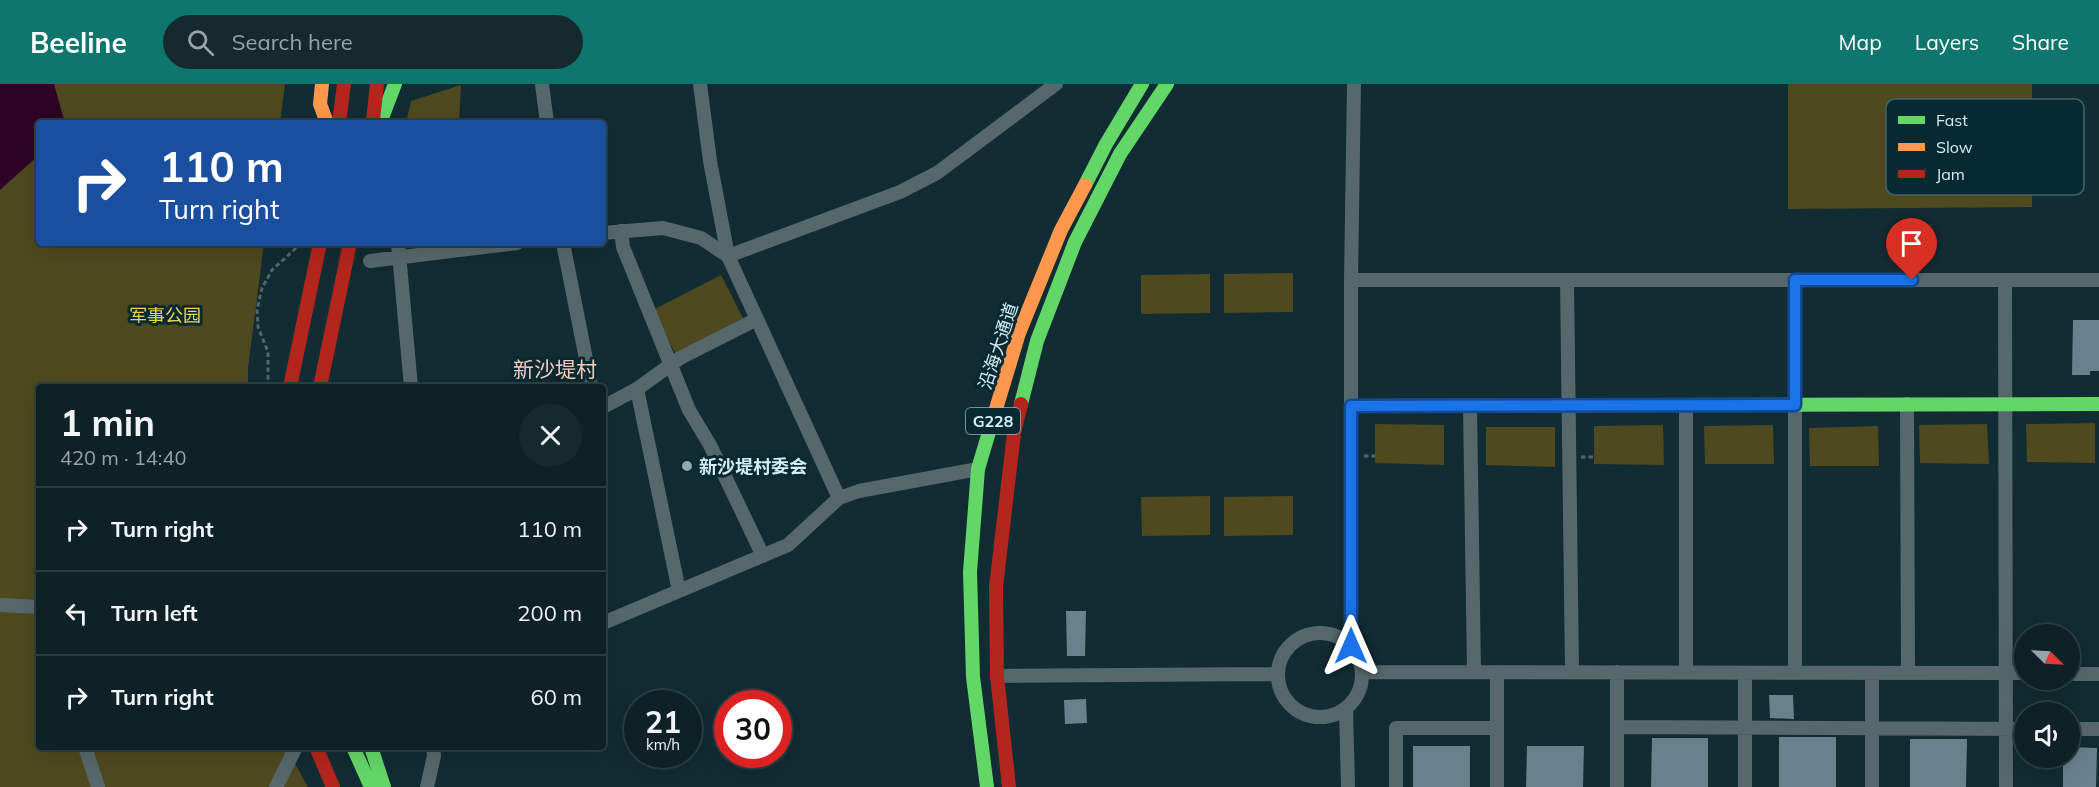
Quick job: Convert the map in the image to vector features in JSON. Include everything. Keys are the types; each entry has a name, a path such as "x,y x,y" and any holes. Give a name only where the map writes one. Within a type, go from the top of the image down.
{"main road":[{"path":"322,84 320,104 326,120"},
{"path":"339,120 344,84"},
{"path":"373,120 377,84"},
{"path":"381,120 394,84"},
{"name":"沿海大通道","path":"987,787 973,677 970,572 978,469 1019,333 1061,230 1106,144 1143,84"},
{"name":"沿海大通道","path":"1009,787 997,676 996,587 1014,433 1036,341 1075,242 1120,154 1167,84"},
{"path":"291,384 319,246"},
{"path":"321,384 349,246"},
{"path":"1004,381 1025,387"},
{"path":"1351,406 2099,404"},
{"path":"973,677 997,676"},
{"path":"317,750 333,787"},
{"path":"317,750 332,764 344,787"},
{"path":"354,750 371,787"},
{"path":"372,750 384,787"}],"street":[{"path":"542,84 547,120"},
{"path":"700,84 710,161 728,256 839,498"},
{"path":"728,256 900,192 937,173 1056,84"},
{"path":"1351,646 1351,280 1354,84"},
{"path":"606,233 663,228 701,238 728,256"},
{"path":"621,231 623,247 689,410 710,445 763,556"},
{"path":"370,261 398,250 466,246"},
{"path":"564,246 589,384"},
{"path":"398,250 411,384"},
{"path":"1351,280 2099,280"},
{"path":"1567,280 1572,672"},
{"path":"1795,280 1795,673"},
{"path":"2005,280 2006,787"},
{"path":"606,405 637,389 680,358 757,319"},
{"path":"637,389 679,591"},
{"path":"1907,404 1908,673"},
{"path":"1686,405 1686,672"},
{"path":"1470,406 1474,672"},
{"path":"606,622 788,545 839,498 859,491 978,469"},
{"path":"0,605 36,607"},
{"path":"1312,633 1326,633 1340,637 1351,646 1359,658 1362,672 1361,686 1355,698 1346,708 1334,715 1307,716 1285,700 1279,687 1277,674 1280,660 1287,647 1298,638 1312,633"},
{"path":"1362,672 2014,673"},
{"path":"1497,672 1497,787"},
{"path":"1617,672 1617,787"},
{"path":"1872,673 1872,787"},
{"path":"997,676 1277,674"},
{"path":"1745,674 1745,787"},
{"path":"2080,674 2099,674"},
{"path":"1346,708 1347,787"},
{"path":"1617,727 2014,729"},
{"path":"1396,787 1396,728 1497,728"},
{"path":"2080,729 2099,729"},
{"path":"86,750 98,787"},
{"path":"276,787 294,750"},
{"path":"427,787 433,750"}],"path":[{"path":"269,384 268,352 258,327 257,310 262,288 272,270 296,246"}],"green space":[{"name":"军事公园","path":"25,84 285,84 280,120 36,120 36,246 264,246 248,384 36,384 36,750 288,750 308,787 0,787 0,166"},
{"path":"1788,84 2032,84 2032,99 1886,99 1886,195 2032,195 2032,207 1788,209"},
{"path":"461,85 459,120 407,120 411,101"},
{"path":"1293,273 1293,312 1224,313 1224,274"},
{"path":"1210,274 1210,313 1141,314 1141,275"},
{"path":"721,275 743,318 675,353 653,310"},
{"path":"2095,423 2095,463 2027,462 2026,424"},
{"path":"1375,424 1444,425 1444,465 1375,463"},
{"path":"1987,424 1989,464 1920,463 1919,425"},
{"path":"1663,425 1664,465 1594,464 1594,426"},
{"path":"1773,425 1774,464 1705,464 1704,426"},
{"path":"1878,426 1879,466 1810,466 1809,428"},
{"path":"1486,427 1555,427 1555,467 1486,465"},
{"path":"1210,496 1210,535 1142,536 1141,497"},
{"path":"1293,496 1293,535 1224,536 1224,497"}],"shaded area":[{"path":"0,84 54,84 64,120 36,120 36,158 0,190"}],"building":[{"path":"2073,320 2099,320 2099,371 2090,371 2090,375 2072,375"},
{"path":"1066,611 1086,611 1085,656 1067,656"},
{"path":"1769,695 1793,695 1794,719 1770,718"},
{"path":"1086,699 1087,723 1065,724 1064,700"},
{"path":"1779,737 1836,737 1836,787 1779,787"},
{"path":"1652,738 1708,738 1708,787 1651,787"},
{"path":"1910,739 1967,739 1966,787 1910,787"},
{"path":"1413,746 1470,746 1470,787 1413,787"},
{"path":"1527,746 1584,746 1583,787 1526,787"},
{"path":"2080,747 2097,748 2096,787 2063,787 2063,768 2080,768"}],"traffic: fast":[{"path":"381,120 395,84"},
{"path":"1085,185 1106,144 1142,84"},
{"path":"1021,404 1037,341 1075,242 1120,154 1167,84"},
{"path":"1654,405 2099,404"},
{"path":"987,787 973,677 970,572 978,469 992,422"},
{"path":"354,750 371,787"},
{"path":"372,750 384,787"}],"traffic: slow":[{"path":"322,84 320,104 326,120"},
{"path":"992,422 1019,333 1061,230 1085,185"},
{"path":"1351,406 1654,405"}],"traffic: jam":[{"path":"339,120 344,84"},
{"path":"373,120 377,84"},
{"path":"291,384 319,246"},
{"path":"321,384 349,246"},
{"path":"1009,787 997,676 996,587 1014,433 1021,404"},
{"path":"317,750 333,787"}],"place":[{"name":"新沙堤村委会","path":"687,466"}],"district":[{"name":"新沙堤村","path":"555,369"}],"route":[{"path":"1351,646 1351,406 1795,405 1795,280 1912,280"}]}
